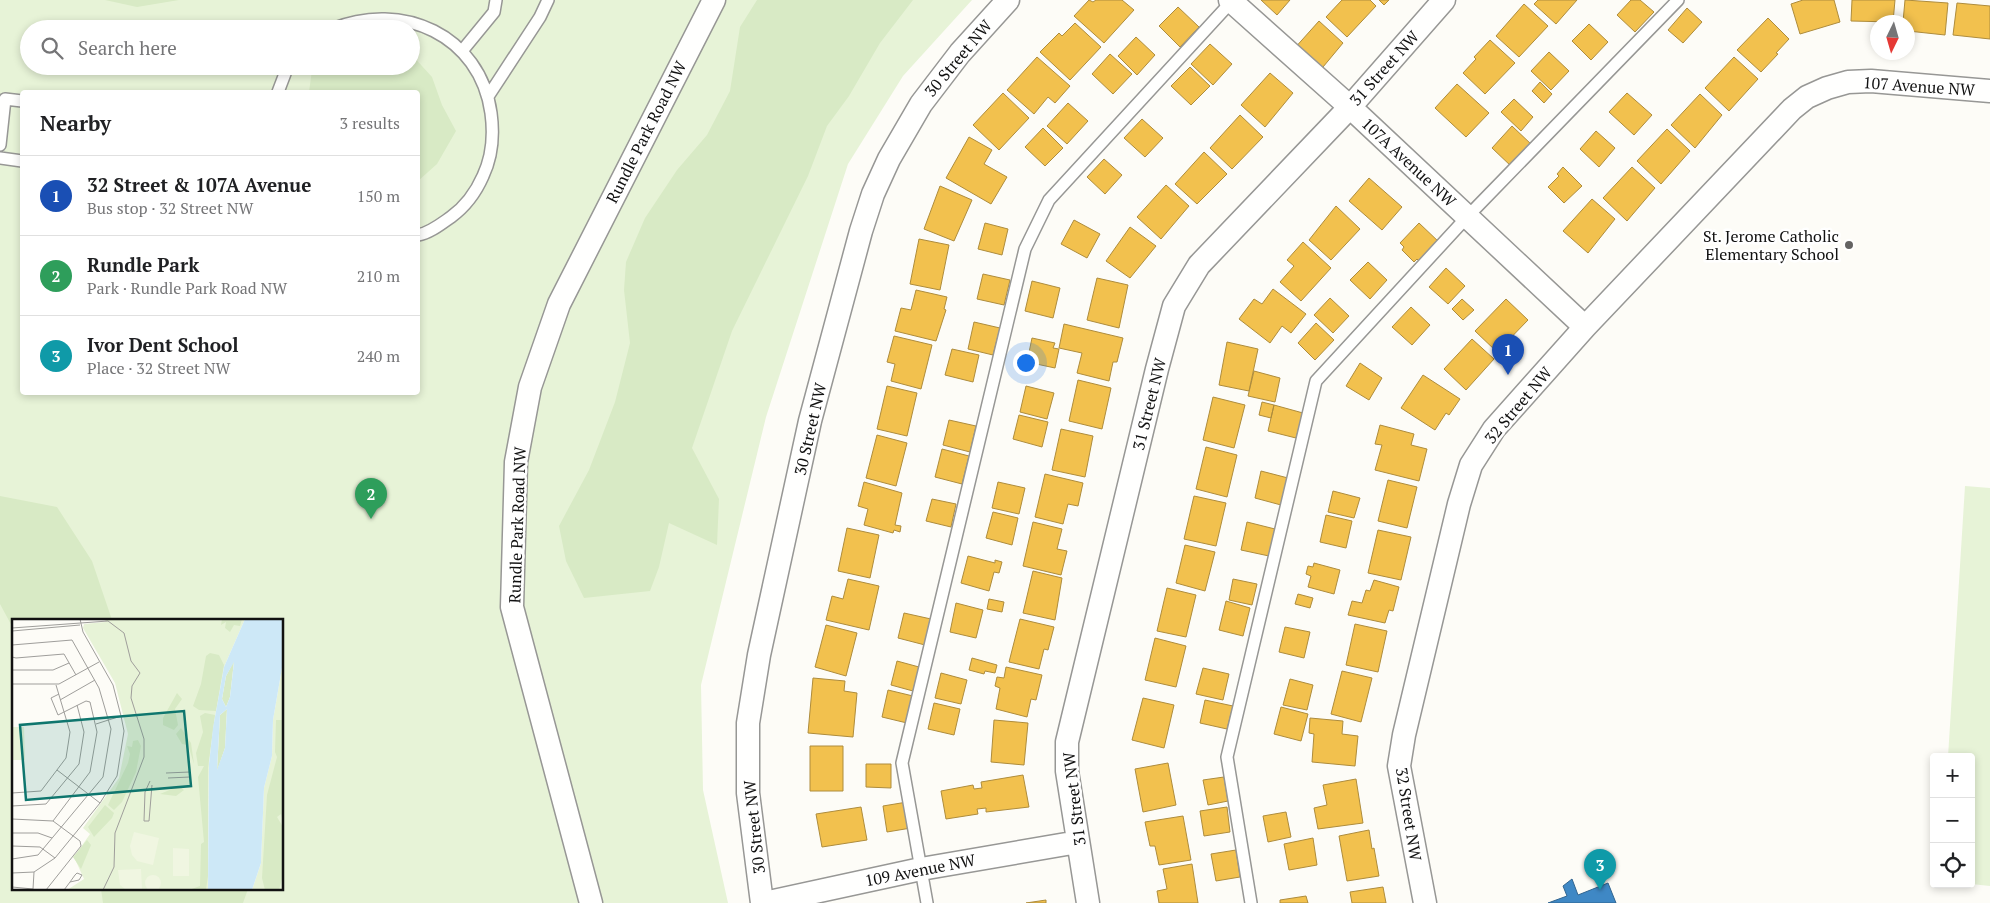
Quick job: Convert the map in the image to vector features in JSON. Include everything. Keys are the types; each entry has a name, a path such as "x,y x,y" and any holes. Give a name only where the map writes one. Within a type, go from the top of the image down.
{"street":[{"name":"Rundle Park Road NW","path":"591,903 512,607 516,462 530,387 559,304 714,0"},
{"name":"30 Street NW","path":"763,903 748,793 748,723 759,655 810,421 854,259 874,194 904,131 939,78 1008,0"},
{"name":"107A Avenue NW","path":"1232,0 1350,107 1585,327"},
{"name":"31 Street NW","path":"1088,903 1067,771 1067,742 1174,306 1199,265 1350,107 1444,0"},
{"name":"107 Avenue NW","path":"1848,82 1870,81 1990,90"},
{"name":"32 Street NW","path":"1425,903 1399,766 1404,735 1459,504 1471,465 1494,429 1585,327 1792,108 1807,97 1827,88 1848,82"},
{"name":"109 Avenue NW","path":"763,903 921,868 1078,842"}],"lane":[{"path":"462,51 494,12 496,0"},
{"path":"489,95 540,17 548,0"},
{"path":"928,903 902,763 1025,249 1049,200 1232,0"},
{"path":"1251,903 1227,757 1316,380 1467,217 1678,0"},
{"path":"361,20 388,18 399,20"},
{"path":"420,24 440,33 462,51 474,65 489,95 494,134 489,164 477,189 457,212 438,226 420,234"},
{"path":"279,90 286,75"},
{"path":"0,145 6,99 20,100"},
{"path":"0,158 20,161"}],"green space":[{"path":"0,0 972,0 903,76 848,164 766,417 701,685 703,790 728,903 0,903"},
{"path":"105,0 179,0 137,7"},
{"path":"757,0 913,0 880,43 849,96 827,126 808,176 732,331 692,448 719,499 717,545 669,523 659,567 650,591 584,598 566,561 559,526 589,470 615,402 630,343 624,290 626,262 645,218 677,170 707,135 730,91 740,27"},
{"path":"420,64 432,77 442,105 456,131 437,164 420,179 420,90 309,90 311,75 420,75"},
{"path":"1965,486 1990,488 1990,886 1975,884 1975,753 1948,753"},
{"path":"0,496 57,507 92,561 112,619 12,619 12,626 0,604"},
{"path":"101,890 248,890 243,903 103,903"}],"building: Homes":[{"path":"1089,0 1093,2 1096,0 1122,0 1134,10 1104,43 1074,16"},
{"path":"1261,0 1290,0 1277,15"},
{"path":"1342,0 1370,0 1376,6 1347,37 1326,17"},
{"path":"1379,0 1389,0 1384,5"},
{"path":"1538,0 1577,0 1556,24 1534,4"},
{"path":"1631,0 1640,0 1654,12 1635,32 1617,15"},
{"path":"1803,0 1834,0 1840,22 1800,34 1791,4"},
{"path":"1852,0 1895,0 1894,15 1870,15 1870,21 1851,21"},
{"path":"1905,0 1948,3 1945,35 1915,32 1915,15 1904,15"},
{"path":"1957,3 1990,6 1990,39 1953,35"},
{"path":"1524,4 1548,26 1519,57 1496,36"},
{"path":"1178,7 1199,27 1180,47 1159,26"},
{"path":"1687,8 1702,22 1683,43 1668,30"},
{"path":"1768,18 1789,39 1761,72 1737,50"},
{"path":"1319,21 1343,43 1318,73 1293,50"},
{"path":"1075,23 1101,47 1070,80 1040,52 1059,33 1062,36"},
{"path":"1589,24 1608,42 1591,60 1572,41"},
{"path":"1136,37 1155,55 1137,75 1118,56"},
{"path":"1490,40 1515,63 1485,94 1463,73 1476,59 1474,57"},
{"path":"1210,44 1232,64 1213,85 1191,64"},
{"path":"1549,52 1569,71 1551,90 1531,71"},
{"path":"1110,54 1132,74 1113,94 1092,74"},
{"path":"1037,57 1070,86 1055,103 1048,97 1034,114 1007,90"},
{"path":"1734,57 1758,79 1729,111 1705,88"},
{"path":"1190,67 1210,86 1191,105 1171,86"},
{"path":"1270,73 1293,93 1265,127 1241,105"},
{"path":"1540,82 1552,94 1544,103 1532,91"},
{"path":"1457,84 1489,113 1466,137 1435,108"},
{"path":"1003,93 1029,118 999,150 973,125"},
{"path":"1627,93 1652,115 1634,135 1609,112"},
{"path":"1700,94 1722,115 1695,148 1671,125"},
{"path":"1514,99 1533,117 1521,131 1501,112"},
{"path":"1068,103 1088,121 1067,144 1047,126"},
{"path":"1240,115 1263,137 1232,169 1210,148"},
{"path":"1142,119 1163,138 1145,157 1124,138"},
{"path":"1512,126 1532,145 1512,167 1492,148"},
{"path":"1043,128 1063,148 1045,166 1025,147"},
{"path":"1667,129 1690,151 1661,184 1637,161"},
{"path":"1596,131 1615,148 1599,167 1580,149"},
{"path":"969,137 992,150 984,164 1007,177 991,204 946,178"},
{"path":"1204,152 1227,174 1197,204 1175,184"},
{"path":"1104,159 1122,175 1105,194 1087,177"},
{"path":"1563,167 1582,186 1564,203 1548,187 1559,176 1557,174"},
{"path":"1632,167 1655,188 1627,221 1603,198"},
{"path":"1369,178 1402,207 1382,230 1349,201"},
{"path":"1166,185 1189,206 1161,239 1137,217"},
{"path":"940,186 972,200 954,241 924,229"},
{"path":"1592,199 1615,219 1588,253 1563,231"},
{"path":"1336,206 1360,229 1331,260 1309,240"},
{"path":"1074,220 1100,234 1087,258 1061,244"},
{"path":"985,223 1008,229 1002,255 978,249"},
{"path":"1419,223 1440,243 1421,263 1417,259 1414,262 1402,250 1404,247 1400,243"},
{"path":"1130,227 1156,246 1130,278 1106,261"},
{"path":"919,239 949,245 940,290 910,284"},
{"path":"1303,242 1331,268 1301,301 1280,282 1294,266 1287,260"},
{"path":"1368,262 1387,280 1370,299 1350,280"},
{"path":"1446,268 1465,286 1448,304 1429,287"},
{"path":"983,274 1010,280 1004,305 977,299"},
{"path":"1097,278 1128,285 1119,328 1087,320"},
{"path":"1032,281 1060,288 1053,318 1025,311"},
{"path":"1273,289 1306,314 1291,333 1282,326 1270,343 1239,319 1254,299 1262,304"},
{"path":"916,290 947,297 944,309 946,310 936,341 895,331 901,308 911,310"},
{"path":"1330,298 1349,316 1333,333 1314,315"},
{"path":"1462,299 1474,310 1463,320 1452,309"},
{"path":"1506,299 1528,320 1497,352 1475,331"},
{"path":"1411,307 1430,325 1412,345 1392,327"},
{"path":"974,322 1000,328 993,355 968,349"},
{"path":"1316,323 1334,340 1315,360 1298,343"},
{"path":"1064,324 1123,338 1117,362 1113,362 1109,381 1077,373 1082,353 1059,348"},
{"path":"894,336 932,345 921,389 891,381 895,364 887,362"},
{"path":"1032,338 1055,343 1053,348 1059,349 1055,368 1027,362"},
{"path":"1472,339 1494,359 1466,390 1444,369"},
{"path":"1227,342 1258,349 1249,391 1219,385"},
{"path":"952,349 979,355 973,382 945,375"},
{"path":"1360,363 1382,378 1369,400 1346,386"},
{"path":"1254,371 1280,378 1275,402 1248,396"},
{"path":"1423,375 1460,399 1449,415 1446,413 1435,430 1401,408"},
{"path":"1078,380 1111,388 1102,429 1069,421"},
{"path":"887,386 917,393 907,436 877,429"},
{"path":"1026,386 1054,393 1047,419 1020,412"},
{"path":"1213,397 1245,405 1234,448 1203,440"},
{"path":"1262,402 1274,405 1271,418 1259,415"},
{"path":"1274,405 1303,413 1296,438 1268,431"},
{"path":"1019,415 1048,422 1042,447 1013,439"},
{"path":"949,420 976,426 970,452 943,445"},
{"path":"1380,425 1414,434 1411,445 1427,449 1419,481 1375,470 1382,445 1375,444"},
{"path":"1061,429 1093,436 1085,477 1052,470"},
{"path":"877,435 907,443 896,486 866,478"},
{"path":"1206,447 1237,455 1227,497 1196,489"},
{"path":"942,449 969,456 962,484 935,477"},
{"path":"1261,471 1288,478 1281,505 1255,498"},
{"path":"1045,474 1083,483 1078,506 1068,504 1063,524 1035,517"},
{"path":"1388,480 1417,487 1407,528 1378,521"},
{"path":"864,482 902,493 895,525 901,526 900,532 894,530 893,533 864,525 868,509 858,506"},
{"path":"998,482 1025,488 1019,514 992,508"},
{"path":"1333,491 1360,498 1354,518 1328,512"},
{"path":"1194,496 1226,503 1216,546 1184,539"},
{"path":"932,499 956,504 951,527 926,521"},
{"path":"993,512 1018,518 1012,545 986,538"},
{"path":"1326,515 1352,521 1346,548 1320,542"},
{"path":"1033,522 1062,529 1057,549 1067,551 1061,575 1023,566"},
{"path":"1247,522 1275,529 1269,556 1241,550"},
{"path":"847,528 879,535 870,578 838,571"},
{"path":"1378,530 1411,537 1401,580 1368,573"},
{"path":"1185,545 1215,552 1205,591 1176,583"},
{"path":"968,556 995,563 995,560 1002,562 999,573 994,572 989,591 961,583"},
{"path":"1314,563 1340,570 1334,594 1308,587 1311,576 1306,574 1308,566 1313,567"},
{"path":"1033,571 1062,578 1055,620 1023,613"},
{"path":"848,579 879,586 869,630 826,620 832,596 843,599"},
{"path":"1233,579 1257,584 1252,605 1229,600"},
{"path":"1374,580 1399,587 1393,611 1389,610 1385,623 1348,615 1352,601 1362,603 1366,590 1370,591"},
{"path":"1167,588 1196,595 1186,637 1157,631"},
{"path":"1298,594 1313,598 1310,608 1295,604"},
{"path":"989,599 1004,602 1002,612 987,609"},
{"path":"1226,601 1250,608 1243,636 1219,630"},
{"path":"956,603 983,610 976,638 950,632"},
{"path":"904,613 931,619 925,645 898,638"},
{"path":"1020,619 1054,627 1048,650 1044,649 1039,669 1009,662"},
{"path":"1355,624 1387,631 1378,672 1346,665"},
{"path":"826,625 857,633 846,676 815,667"},
{"path":"1285,627 1310,632 1304,658 1279,652"},
{"path":"1155,638 1186,646 1176,687 1145,680"},
{"path":"972,658 997,665 995,673 985,671 984,674 969,670"},
{"path":"897,661 919,667 913,691 891,685"},
{"path":"1006,667 1042,675 1036,700 1031,699 1027,717 996,709 1000,688 995,686 997,677 1004,678"},
{"path":"1203,668 1229,674 1223,700 1196,694"},
{"path":"1342,671 1372,678 1361,722 1331,714"},
{"path":"941,673 967,680 961,704 935,698"},
{"path":"813,678 845,681 844,691 857,693 853,737 808,733"},
{"path":"1290,679 1313,685 1307,710 1283,705"},
{"path":"888,690 913,696 907,723 882,717"},
{"path":"1143,698 1174,705 1164,748 1132,740"},
{"path":"1205,700 1233,706 1227,729 1200,723"},
{"path":"934,703 960,709 954,735 928,729"},
{"path":"1281,707 1308,714 1301,741 1274,734"},
{"path":"1310,718 1343,721 1342,734 1358,736 1355,766 1312,762 1314,734 1309,733"},
{"path":"994,720 1028,723 1024,765 991,762"},
{"path":"810,746 843,746 843,791 810,791"},
{"path":"1168,763 1176,805 1143,812 1135,769"},
{"path":"866,764 891,764 891,788 866,787"},
{"path":"1023,775 1029,807 986,812 986,808 977,809 978,814 946,819 941,791 973,785 974,789 982,788 981,782"},
{"path":"1224,777 1228,801 1208,805 1203,780"},
{"path":"1356,779 1363,823 1318,829 1314,808 1327,805 1323,785"},
{"path":"907,802 911,828 887,832 883,806"},
{"path":"861,807 867,840 822,847 816,814"},
{"path":"1227,807 1230,832 1204,836 1200,811"},
{"path":"1286,812 1291,837 1268,842 1263,816"},
{"path":"1183,816 1191,860 1159,865 1155,846 1150,846 1145,822"},
{"path":"1369,830 1379,876 1347,881 1339,836"},
{"path":"1313,838 1317,865 1289,870 1284,844"},
{"path":"1236,850 1240,877 1216,881 1211,854"},
{"path":"1192,864 1198,903 1159,903 1157,891 1167,889 1163,869"},
{"path":"1383,887 1386,903 1352,903 1350,892"},
{"path":"1306,896 1308,903 1280,903 1280,900"},
{"path":"1046,900 1046,903 1026,903"}],"building: Schools":[{"path":"1572,879 1578,895 1608,883 1616,903 1548,903 1567,896 1563,886"}],"place":[{"name":"St. Jerome Catholic Elementary School","path":"1849,245"},
{"name":"32 Street & 107A Avenue","path":"1508,375"},
{"name":"Rundle Park","path":"371,519"},
{"name":"Ivor Dent School","path":"1600,890"}]}
